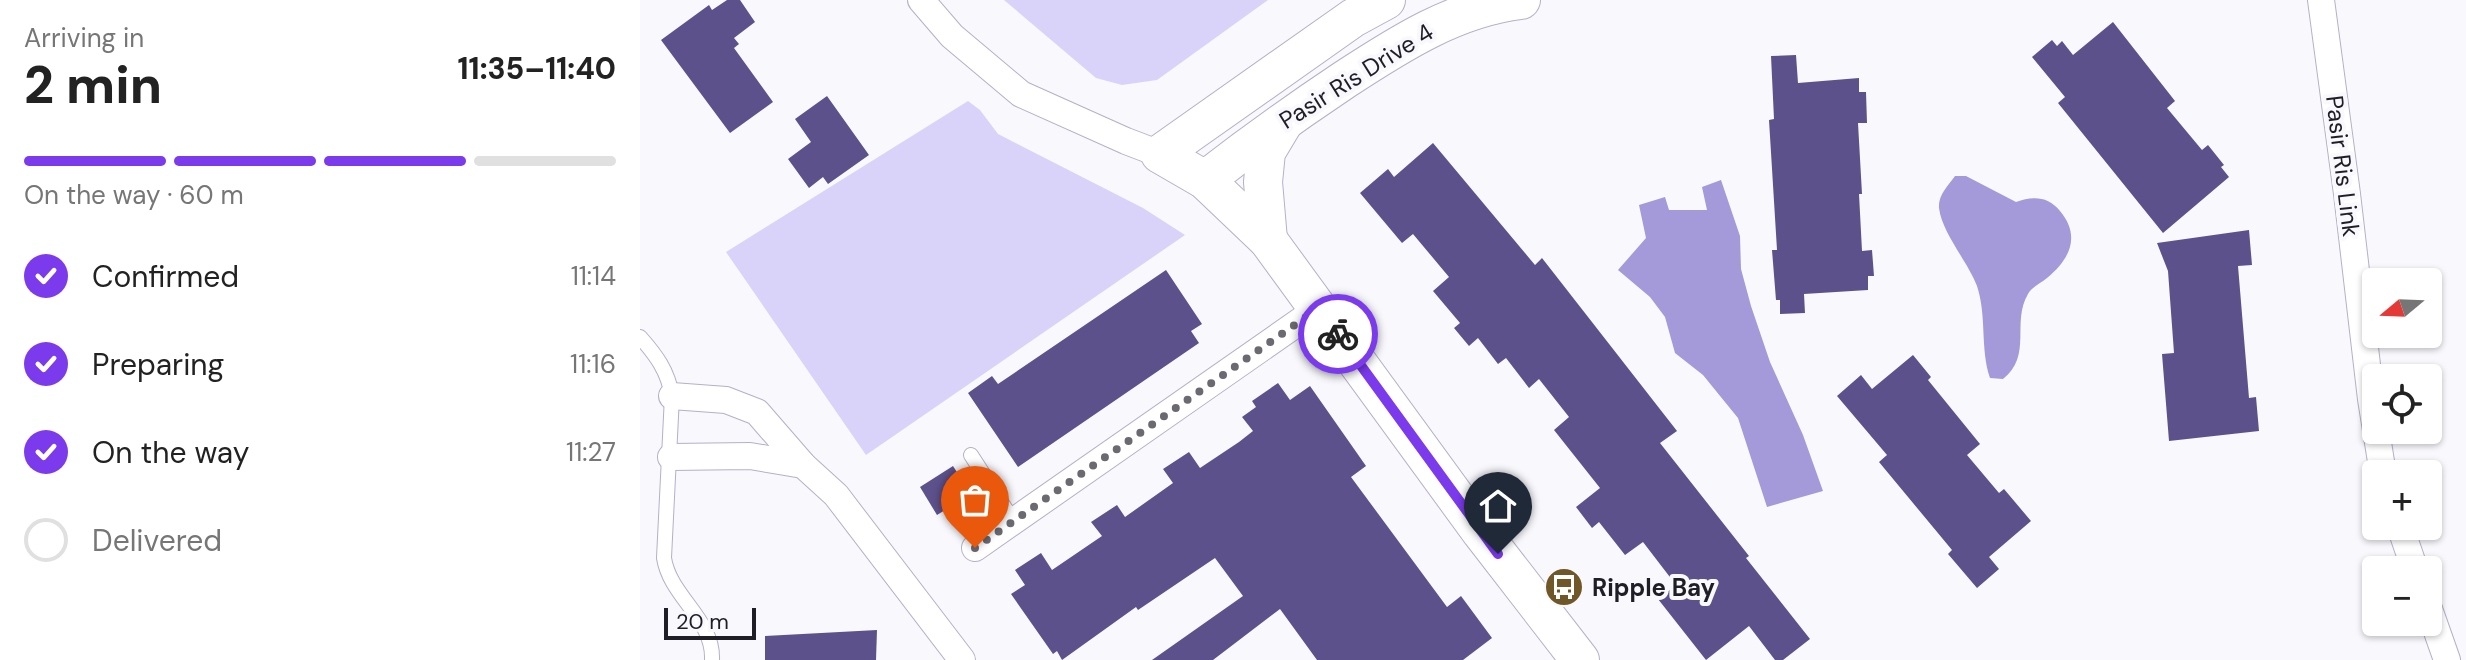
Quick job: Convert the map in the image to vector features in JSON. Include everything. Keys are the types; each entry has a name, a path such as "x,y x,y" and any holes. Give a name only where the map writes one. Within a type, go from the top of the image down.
{"street":[{"path":"921,0 952,36 1021,94 1160,154 1205,180 1268,240 1481,532 1580,660"},
{"name":"Pasir Ris Drive 4","path":"1160,154 1353,18 1386,0"},
{"name":"Pasir Ris Drive 4","path":"1205,180 1285,119 1391,50 1448,19 1521,0"},
{"name":"Pasir Ris Link","path":"2321,0 2381,460"},
{"path":"1268,240 1263,182 1266,152 1285,119"},
{"path":"975,548 1319,308"},
{"path":"672,396 726,400 757,412 803,465 836,495 962,660"},
{"path":"671,457 750,456 803,465"},
{"path":"2439,636 2447,660"}],"lane":[{"path":"640,337 665,371 672,396 664,558 667,574 708,634 712,660"},
{"path":"971,455 1014,522"}],"shaded area":[{"path":"1004,0 1268,0 1157,80 1122,85 1096,78"},
{"path":"968,101 980,110 998,134 1143,208 1185,235 866,455 726,252"},
{"path":"1955,176 1966,176 2016,202 2034,198 2045,200 2060,211 2070,229 2067,255 2055,271 2034,287 2023,305 2020,349 2012,370 2003,379 1990,378 1977,286 1941,218 1940,199"},
{"path":"1721,180 1740,236 1741,269 1751,306 1770,362 1803,435 1823,491 1767,507 1738,418 1703,375 1675,353 1665,317 1650,297 1618,270 1646,238 1639,205 1665,197 1669,210 1707,210 1702,187"}],"building":[{"path":"727,0 740,0 755,22 734,38 739,44 734,48 773,102 730,133 661,40 709,5 712,10"},
{"path":"2113,22 2175,101 2167,108 2202,150 2208,145 2224,165 2221,167 2229,177 2163,233 2058,103 2065,97 2032,57 2052,40 2057,46 2062,41 2073,55"},
{"path":"1796,55 1798,83 1859,78 1859,92 1866,92 1867,123 1858,123 1862,194 1859,194 1862,251 1872,250 1874,276 1868,276 1868,290 1804,294 1805,313 1780,314 1772,250 1777,250 1769,120 1774,119 1771,56"},
{"path":"827,96 869,155 828,184 823,177 809,188 788,159 811,142 795,119"},
{"path":"1433,143 1535,265 1542,258 1677,431 1660,443 1810,639 1783,660 1775,660 1749,626 1706,660 1658,599 1676,585 1643,542 1625,555 1599,522 1592,528 1576,507 1600,488 1554,430 1569,417 1539,379 1529,388 1506,358 1498,364 1478,338 1469,346 1454,328 1460,323 1433,291 1449,277 1413,234 1402,243 1360,193 1388,169 1394,177"},
{"path":"2249,230 2252,265 2238,266 2249,398 2256,397 2259,431 2169,441 2162,354 2174,353 2168,271 2157,243"},
{"path":"1166,270 1202,324 1191,331 1199,343 1018,467 968,393 992,376 998,384"},
{"path":"1913,355 1931,377 1928,380 1980,444 1967,455 1999,493 2004,489 2031,521 1989,557 1999,569 1977,588 1948,554 1952,550 1879,462 1887,455 1837,396 1861,375 1872,389"},
{"path":"1278,383 1290,400 1310,386 1366,466 1351,477 1447,607 1461,596 1492,638 1463,660 1317,660 1280,609 1213,660 1152,660 1243,596 1215,558 1138,610 1136,607 1062,660 1057,651 1053,654 1011,594 1025,585 1015,570 1041,553 1052,570 1102,536 1091,522 1117,505 1125,517 1173,483 1163,469 1189,452 1200,468 1239,442 1253,431 1242,417 1256,407 1252,401"},
{"path":"953,466 971,494 937,515 920,487"},
{"path":"877,630 876,660 765,660 765,636"}],"way so far":[{"path":"975,548 1319,308 1338,334"}],"place":[{"name":"Ripple Bay","path":"1564,587"}],"route":[{"path":"1338,334 1498,554"}]}
